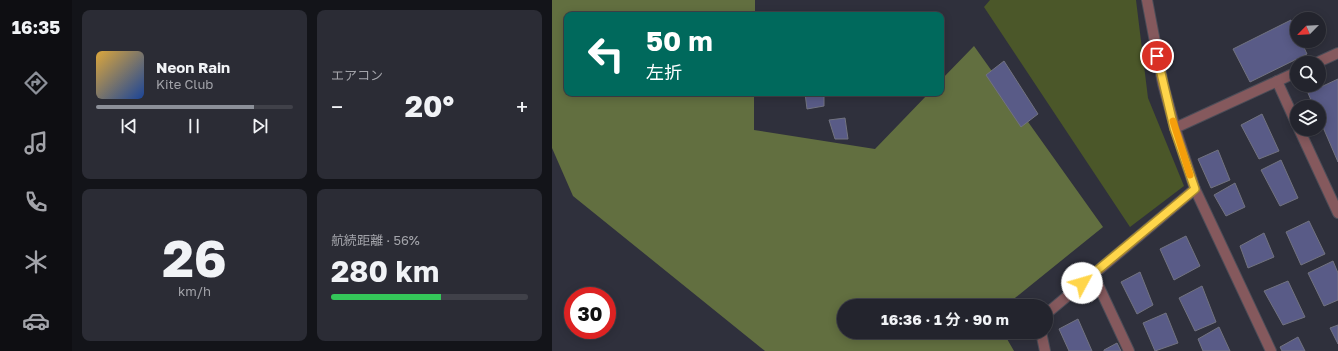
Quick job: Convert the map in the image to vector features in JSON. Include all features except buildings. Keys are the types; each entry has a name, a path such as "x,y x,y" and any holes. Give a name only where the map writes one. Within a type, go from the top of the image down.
{"street":[{"path":"1147,0 1162,84 1174,128 1195,189 1271,351"},
{"path":"1326,58 1338,53"},
{"path":"1174,128 1290,75"},
{"path":"1277,81 1290,110"},
{"path":"1302,136 1338,213"},
{"path":"1053,308 1195,189"},
{"path":"1093,274 1129,351"},
{"path":"1042,339 1045,351"}],"green space":[{"path":"552,0 755,0 755,12 564,12 564,96 754,96 754,130 875,149 926,96 944,96 944,77 974,46 1103,227 1014,299 837,299 837,339 1007,339 1014,351 765,351 573,196 552,148"},
{"path":"990,0 1136,0 1148,98 1184,186 1130,227 984,7"}],"slow traffic":[{"path":"1173,121 1190,175"}],"route":[{"path":"1082,283 1195,189 1174,128 1162,84 1157,56"}]}
